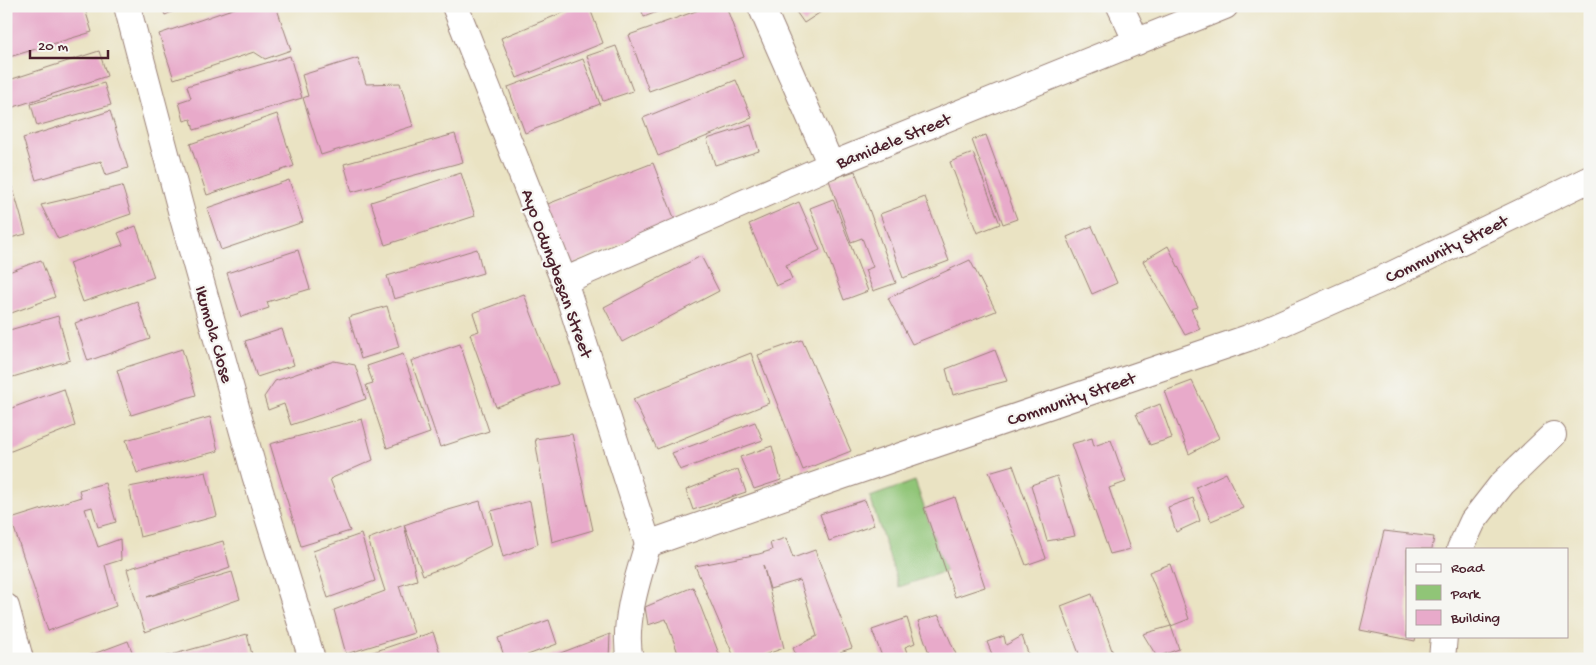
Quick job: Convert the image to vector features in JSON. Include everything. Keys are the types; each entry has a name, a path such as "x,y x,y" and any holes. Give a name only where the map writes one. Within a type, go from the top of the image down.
{"street":[{"name":"Ikumola Close","path":"127,6 183,218 255,475 312,659"},
{"name":"Ayo Odungbesan Street","path":"455,6 564,281 648,544"},
{"path":"761,6 831,165"},
{"path":"1120,6 1137,42"},
{"name":"Bamidele Street","path":"564,281 831,165 1225,6"},
{"name":"Community Street","path":"648,544 1248,338 1391,275 1590,179"},
{"path":"1460,548 1473,521 1502,484 1553,435"},
{"path":"630,659 628,651 630,607 648,544"},
{"path":"6,607 20,659"},
{"path":"1442,659 1444,638"}],"green space":[{"path":"915,481 946,571 899,587 870,497"}],"building":[{"path":"84,6 92,32 6,58 6,7"},
{"path":"161,6 185,6 165,15"},
{"path":"241,6 276,6 291,50 265,59 254,52 174,79 159,34"},
{"path":"579,6 589,6 603,43 517,78 501,38"},
{"path":"640,6 672,6 644,17"},
{"path":"710,6 726,6 744,57 649,91 629,35"},
{"path":"792,6 830,6 804,23"},
{"path":"616,46 633,91 603,101 587,56"},
{"path":"99,51 107,76 11,108 6,94 6,81"},
{"path":"290,56 302,98 194,130 191,119 184,121 179,102 191,98 187,86"},
{"path":"358,58 366,84 400,83 413,126 321,155 303,98 308,96 302,75"},
{"path":"583,59 600,104 525,133 508,87"},
{"path":"736,80 752,118 658,156 643,118"},
{"path":"104,83 111,105 37,126 31,104"},
{"path":"110,111 128,168 106,175 101,161 36,180 23,138"},
{"path":"277,114 294,166 207,195 190,144"},
{"path":"751,125 759,151 715,165 707,139"},
{"path":"455,134 463,162 352,192 344,164"},
{"path":"986,135 1017,219 1003,224 972,140"},
{"path":"973,153 1000,224 977,233 950,162"},
{"path":"653,163 676,223 563,266 540,207"},
{"path":"855,171 896,283 873,291 865,270 873,267 862,238 851,242 829,180"},
{"path":"461,173 475,216 385,245 371,202"},
{"path":"289,180 303,222 221,250 207,208"},
{"path":"12,185 26,234 6,239 6,186"},
{"path":"122,186 131,214 58,239 41,205"},
{"path":"925,197 949,261 903,278 880,214"},
{"path":"833,199 868,291 844,300 810,208"},
{"path":"799,202 820,250 786,265 792,279 776,286 749,224"},
{"path":"136,226 154,277 83,302 69,263 123,245 118,233"},
{"path":"1092,226 1117,283 1092,294 1067,237"},
{"path":"1168,246 1198,307 1191,309 1200,329 1185,335 1143,261"},
{"path":"477,249 483,273 394,299 387,276"},
{"path":"298,250 310,289 267,302 269,308 241,317 227,273"},
{"path":"701,256 719,291 622,342 604,307"},
{"path":"41,260 55,297 6,315 6,273"},
{"path":"970,260 996,311 912,344 888,298"},
{"path":"524,294 558,384 496,407 470,334 479,331 473,313"},
{"path":"137,301 150,339 88,361 75,323"},
{"path":"387,306 399,347 361,359 349,317"},
{"path":"58,316 70,360 6,379 6,331"},
{"path":"282,329 294,365 257,377 245,341"},
{"path":"802,340 851,451 803,470 758,355"},
{"path":"460,344 489,431 440,447 411,361"},
{"path":"182,349 196,395 131,415 117,370"},
{"path":"995,350 1007,381 953,395 946,369"},
{"path":"751,353 769,403 657,449 633,399"},
{"path":"403,354 430,433 387,448 366,385 373,383 367,366"},
{"path":"334,361 355,365 366,399 291,425 284,404 268,410 264,397 275,381"},
{"path":"1192,381 1219,438 1189,454 1165,391"},
{"path":"64,389 75,426 6,453 6,410"},
{"path":"1160,404 1172,438 1150,445 1136,414"},
{"path":"210,417 218,451 137,473 126,440"},
{"path":"362,419 373,460 330,479 350,531 301,546 270,444"},
{"path":"755,422 763,440 680,470 672,453"},
{"path":"572,434 593,530 552,542 535,439"},
{"path":"1092,438 1094,446 1111,440 1126,482 1109,488 1130,549 1110,554 1071,444"},
{"path":"772,446 781,480 754,489 740,457"},
{"path":"1013,465 1046,558 1026,565 989,472"},
{"path":"738,469 746,492 693,510 686,490"},
{"path":"206,472 217,516 140,537 129,487"},
{"path":"1226,473 1243,508 1211,521 1196,487"},
{"path":"1057,476 1075,536 1047,541 1031,485"},
{"path":"105,483 116,522 98,527 92,507 85,509 98,547 120,539 121,560 105,565 116,606 48,631 11,519 81,497 79,490"},
{"path":"955,497 985,587 955,597 924,508"},
{"path":"1193,498 1200,521 1176,532 1168,507"},
{"path":"865,500 874,525 829,541 820,514"},
{"path":"480,501 492,545 456,563 423,575 404,525"},
{"path":"530,501 538,544 503,557 491,511"},
{"path":"404,525 417,580 399,586 414,633 346,654 334,610 385,591 368,539"},
{"path":"1384,531 1434,537 1432,548 1406,548 1406,638 1416,638 1415,641 1360,630"},
{"path":"361,534 375,581 328,598 313,551"},
{"path":"786,538 793,558 815,550 852,648 840,652 843,659 781,659 795,653 793,648 817,636 800,580 770,589 763,565 784,648 753,659 735,659 695,566 772,550 770,543"},
{"path":"223,541 230,568 147,597 232,572 240,599 145,632 127,569"},
{"path":"1170,564 1189,619 1171,626 1149,572"},
{"path":"693,587 721,659 680,659 666,619 648,625 645,607"},
{"path":"1092,594 1115,659 1081,659 1061,606"},
{"path":"939,615 958,659 931,659 918,621"},
{"path":"907,618 915,643 905,647 909,659 883,659 872,630"},
{"path":"549,620 557,644 517,659 505,659 498,638"},
{"path":"1171,626 1179,649 1157,657 1143,634"},
{"path":"433,632 442,659 355,659 355,658"},
{"path":"247,634 253,659 160,659 160,658"},
{"path":"610,634 609,659 545,659"},
{"path":"1004,636 1006,645 1022,636 1030,659 994,659 987,642"},
{"path":"128,641 135,659 80,659"}]}
